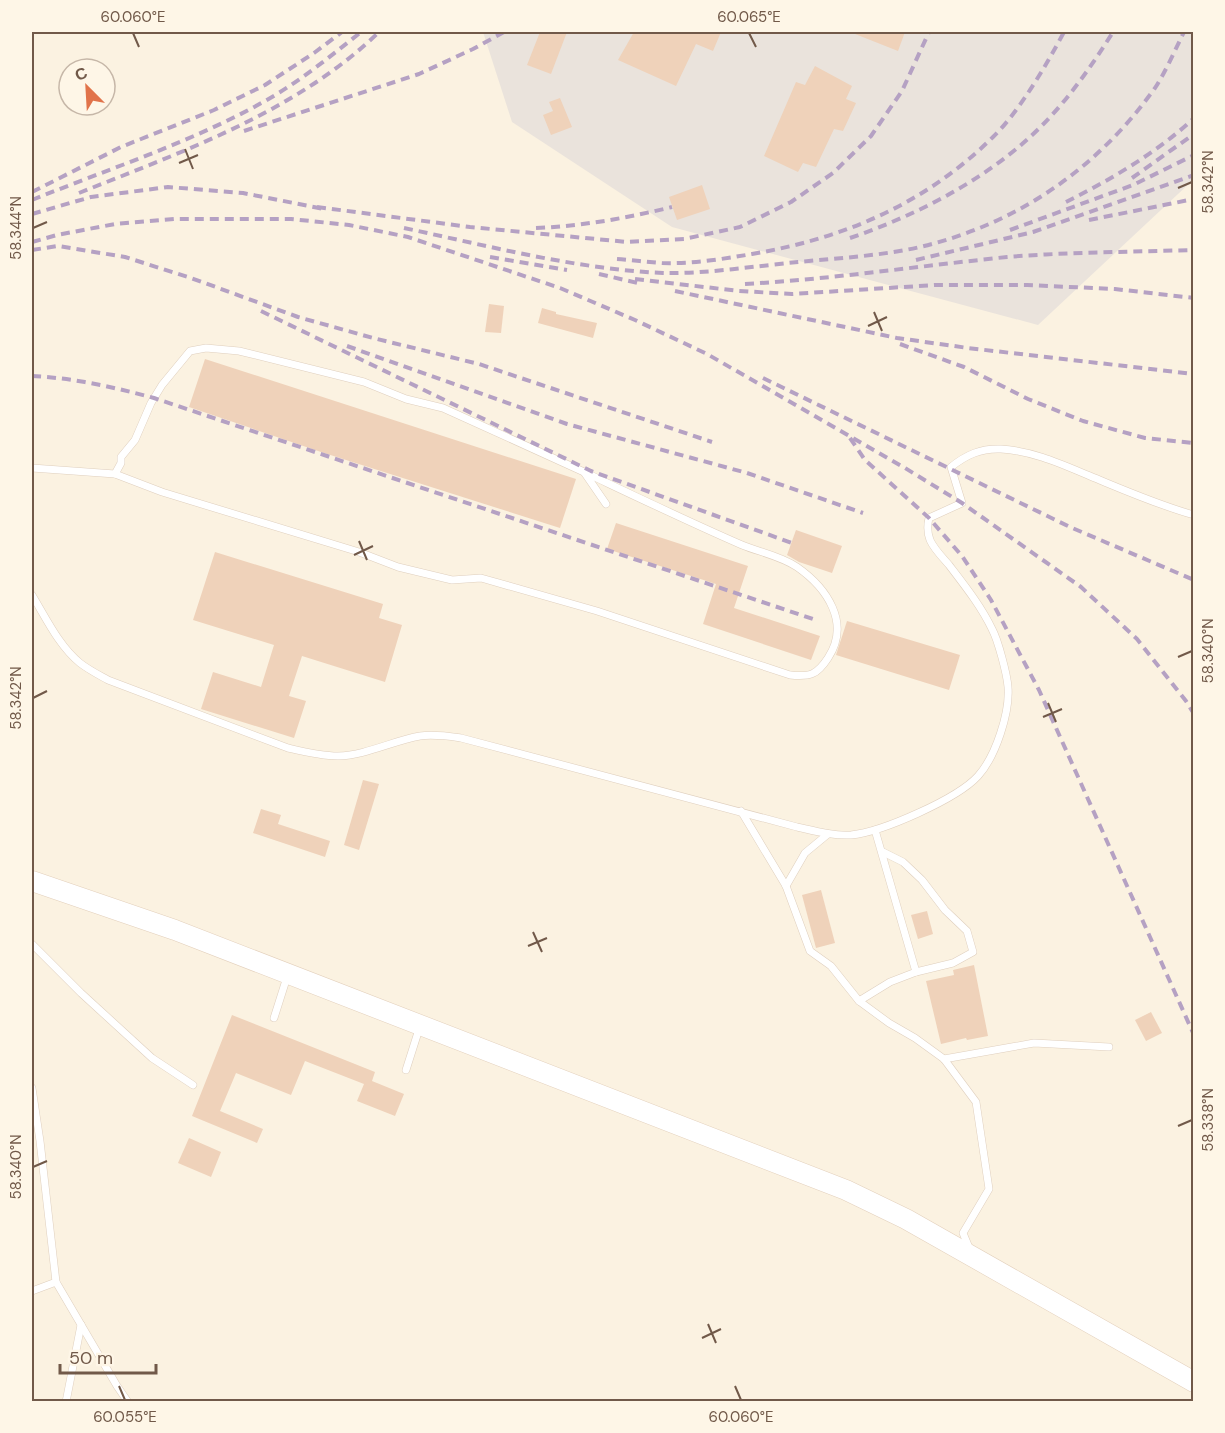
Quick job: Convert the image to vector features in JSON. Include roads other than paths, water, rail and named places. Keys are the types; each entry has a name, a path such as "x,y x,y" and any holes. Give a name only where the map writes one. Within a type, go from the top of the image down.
{"main road":[{"path":"32,881 175,930 846,1190 906,1219 1194,1382"}],"lane":[{"path":"32,468 115,474 162,492 359,552 398,567 452,580 481,578 597,611 790,675 807,677 821,669 833,650 838,623 832,604 819,586 795,565 744,546 443,408 406,399 364,382 239,351 206,348 190,351 151,403 135,440 121,457 121,463 115,474"},
{"path":"32,595 64,646 79,663 91,671 108,680 288,748 339,756 419,736 438,735 461,738 828,834 852,835 875,830 906,818 947,798 978,776 998,743 1006,717 1008,687 993,631 973,596 930,542 927,529 929,518 962,503 951,467 965,456 980,451 1000,448 1023,452 1046,458 1123,490 1194,515"},
{"path":"584,472 606,504"},
{"path":"741,811 786,886 810,951 831,966 859,1000 944,1059 976,1102 989,1189 963,1233 972,1256"},
{"path":"875,830 915,972"},
{"path":"786,886 805,853 828,834"},
{"path":"859,1000 890,982 915,972 953,963 973,952 967,932 945,910 922,880 903,862 883,852"},
{"path":"32,944 152,1058 193,1085"},
{"path":"274,1018 288,975"},
{"path":"406,1070 420,1026"},
{"path":"944,1059 1034,1043 1109,1047"},
{"path":"32,1088 56,1282 128,1401"},
{"path":"32,1292 56,1282"},
{"path":"66,1401 81,1325"}],"railway":[{"path":"32,192 121,147 214,110 265,85 342,32"},
{"path":"32,200 154,153 244,112 295,82 361,32"},
{"path":"79,193 198,145 275,107 312,85 347,60 379,32"},
{"path":"244,131 419,74 504,32"},
{"path":"317,207 470,227 627,242 684,239 740,227 791,202 833,173 871,136 902,91 929,32"},
{"path":"617,259 673,263 741,256 819,238 882,215 940,181 967,161 1003,127 1041,73 1064,32"},
{"path":"850,238 932,203 984,173 1008,156 1060,106 1084,76 1113,32"},
{"path":"404,228 565,262 663,273 713,271 890,253 920,247 956,237 1022,208 1081,168 1132,117 1155,88 1184,32"},
{"path":"1066,202 1133,164 1194,118"},
{"path":"1132,178 1194,134"},
{"path":"1010,230 1133,185 1194,155"},
{"path":"916,260 1033,232 1194,175"},
{"path":"32,214 91,197 168,187 243,193 324,209"},
{"path":"1089,220 1194,199"},
{"path":"536,228 605,221 672,207"},
{"path":"32,242 115,224 174,219 291,219 349,225 408,237 560,288 707,354 962,503 1081,587 1137,639 1194,714"},
{"path":"32,250 58,246 125,257 298,317 479,364 712,442"},
{"path":"745,284 843,276 1007,257 1194,250"},
{"path":"490,257 567,270"},
{"path":"599,274 642,284"},
{"path":"635,279 739,291 792,294 935,285 1027,285 1115,289 1194,298"},
{"path":"675,291 897,338 1194,374"},
{"path":"261,311 591,471 792,543"},
{"path":"900,344 964,367 1028,399 1083,421 1145,438 1194,443"},
{"path":"347,346 567,424 747,473 863,513"},
{"path":"32,376 93,384 154,398 816,620"},
{"path":"763,378 1070,527 1194,580"},
{"path":"850,438 865,460 929,518 962,556 991,600 1039,690 1194,1035"}]}
